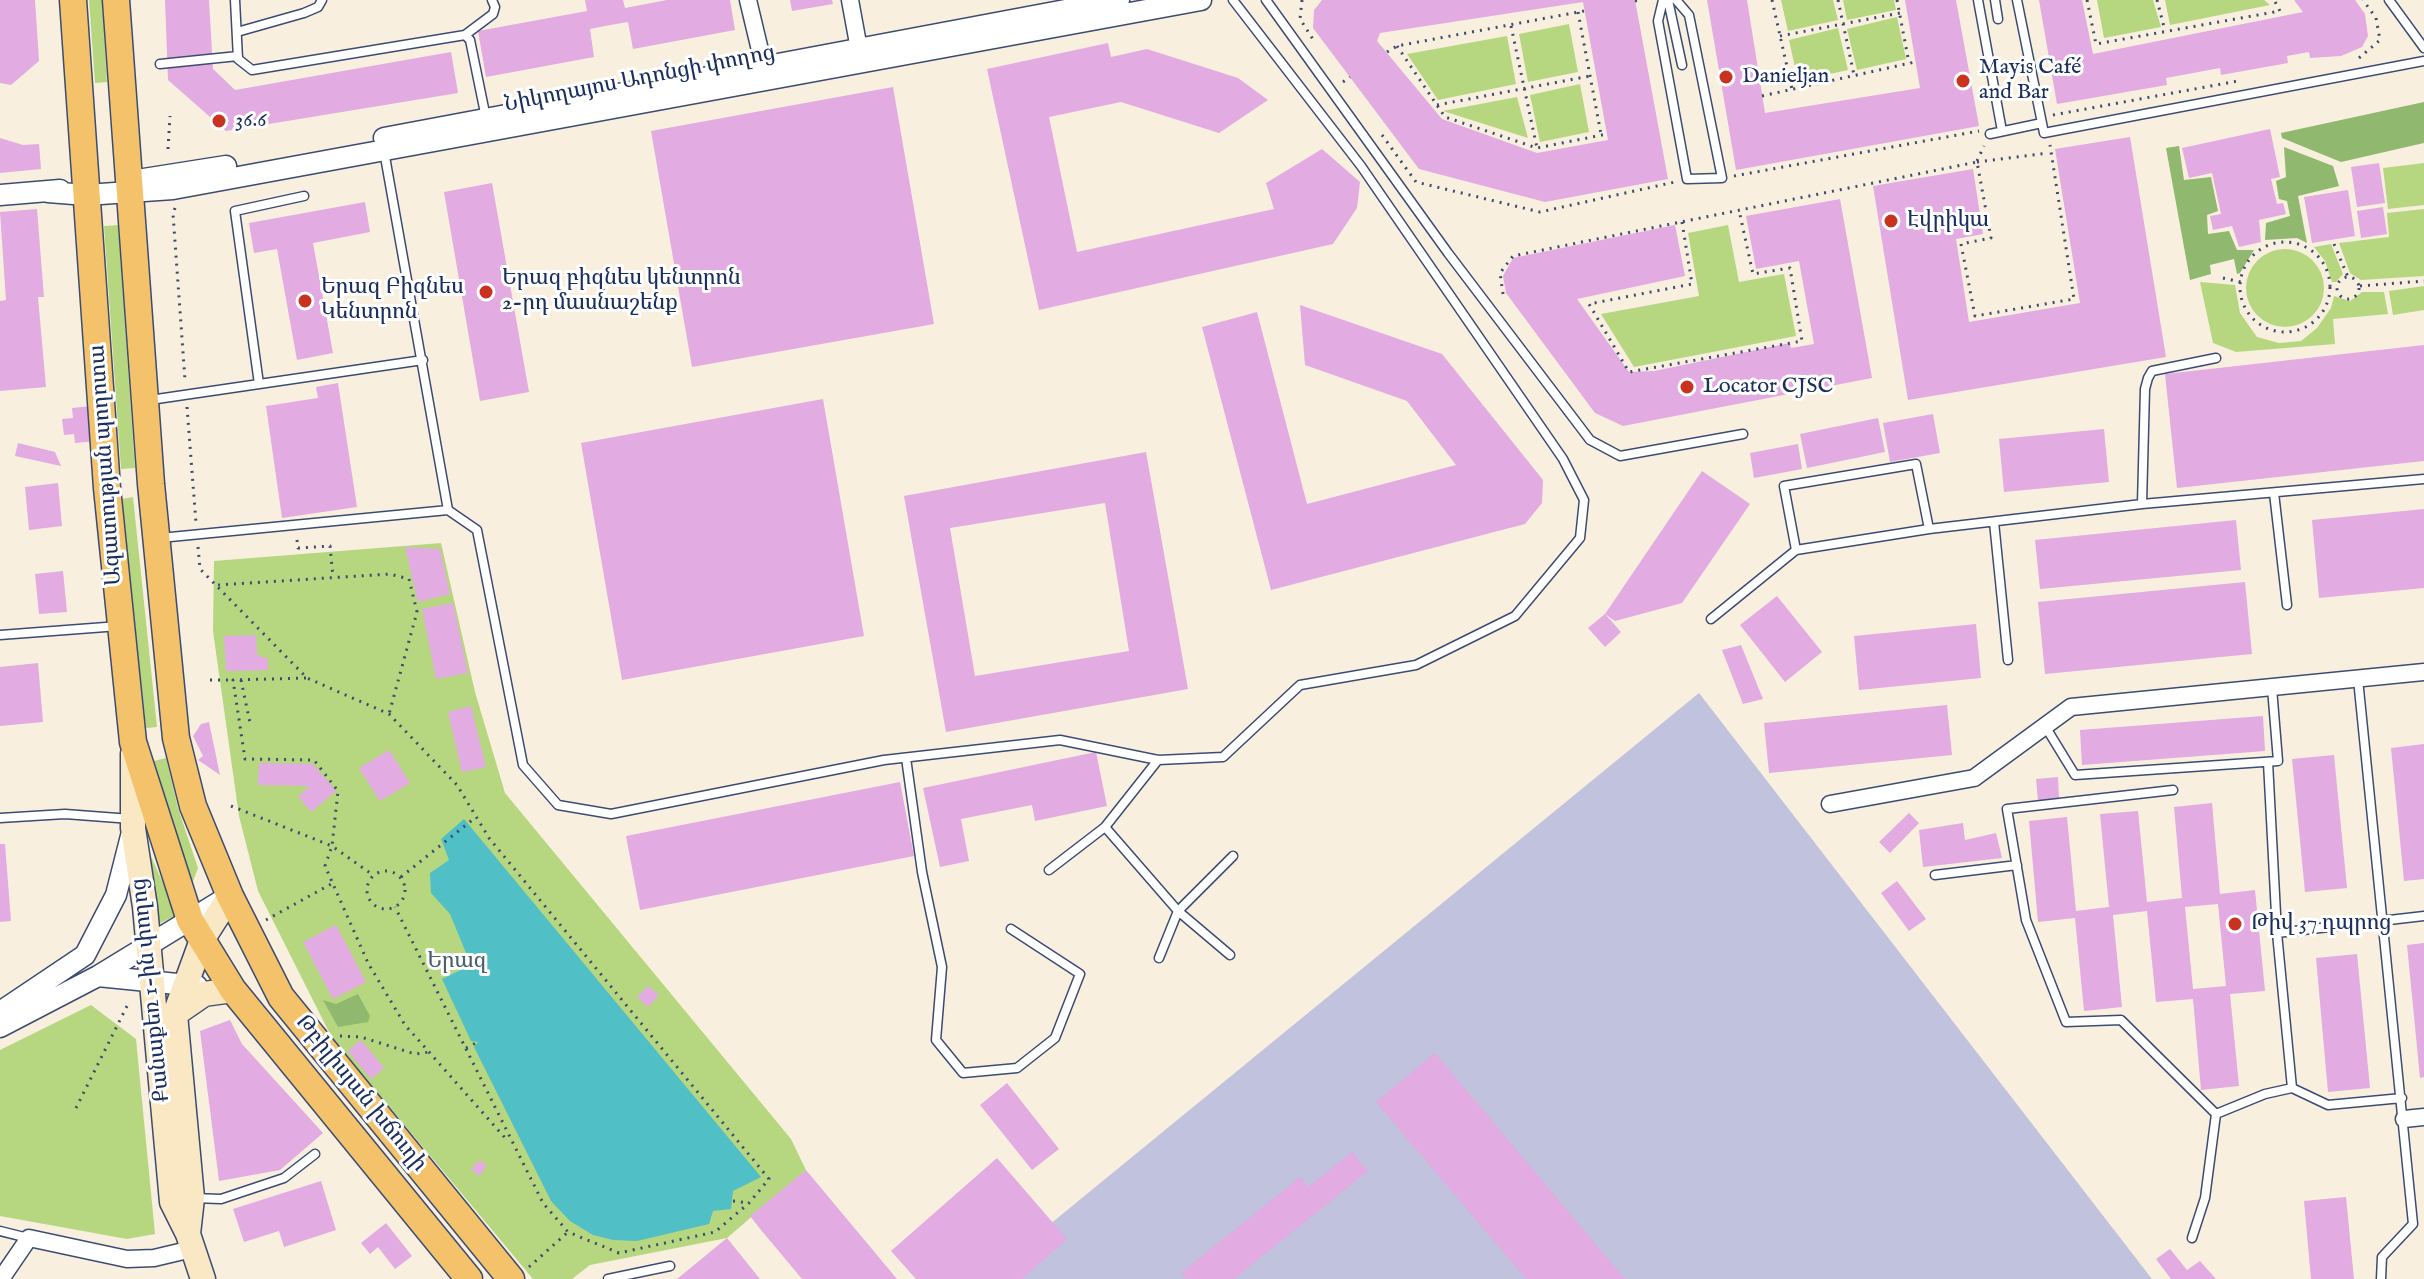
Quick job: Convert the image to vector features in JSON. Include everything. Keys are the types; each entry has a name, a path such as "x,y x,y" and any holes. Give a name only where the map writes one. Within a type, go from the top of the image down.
{"main road":[{"name":"Ազատության պողոտա","path":"73,0 107,488 133,742 196,930"},
{"name":"Ազատության պողոտա","path":"116,0 151,484 176,738 193,806 230,896"},
{"path":"107,488 151,484"},
{"path":"133,742 176,738"},
{"name":"Քանաքեռ 1-ին փողոց","path":"133,742 133,824 152,981 165,1012 192,1198 190,1241"},
{"name":"Քանաքեռ 1-ին փողոց","path":"203,1279 172,1202 165,1012 185,985 196,930 230,896"},
{"name":"Թբիլիսյան խճուղի","path":"230,896 281,997 517,1276"},
{"name":"Թբիլիսյան խճուղի","path":"196,930 233,990 469,1279"},
{"name":"Քանաքեռ 1-ին փողոց","path":"165,1012 204,994 233,990"}],"street":[{"path":"748,0 764,67"},
{"path":"850,0 859,49"},
{"name":"Նիկողայոս Ադոնցի փողոց","path":"383,146 486,119 1119,0"},
{"name":"Նիկողայոս Ադոնցի փողոց","path":"0,195 131,188 1201,0"},
{"path":"1830,804 1974,778 2071,707 2424,672"},
{"path":"0,1012 85,955 116,895 133,824"},
{"path":"0,1027 105,976 148,945 196,930"},
{"path":"105,976 233,990"},
{"path":"105,976 139,992 165,1012"},
{"path":"2404,1119 2424,1117"},
{"path":"1,1279 29,1238 127,1259 154,1258 190,1241"}],"lane":[{"path":"235,0 238,56 252,70 465,35 493,14 495,7 492,0"},
{"path":"237,32 304,13 322,0"},
{"path":"156,539 448,510 477,530 523,765 558,805 611,814 906,758 1060,740 1158,760 1223,757 1300,685 1416,665 1515,616 1580,538 1584,500 1563,459 1361,166 1233,0"},
{"path":"1266,0 1448,253 1590,440 1620,456 1743,434"},
{"path":"1665,0 1682,65"},
{"path":"1665,0 1658,21 1687,179 1722,178 1689,15 1676,0"},
{"path":"1978,0 2002,131"},
{"path":"1995,0 1998,19"},
{"path":"2017,0 2044,133 2424,61"},
{"path":"2389,0 2424,48"},
{"path":"465,35 470,40 486,119"},
{"path":"160,64 238,56"},
{"path":"1991,131 2042,123"},
{"path":"383,146 448,510"},
{"path":"259,384 235,211 304,196"},
{"path":"2142,504 2145,389 2148,378 2152,371 2216,358"},
{"path":"145,401 423,360"},
{"path":"1796,550 1784,486 1916,464 1929,529"},
{"path":"1711,619 1796,550 1929,529 2142,504 2424,479"},
{"path":"2274,493 2287,605"},
{"path":"1994,522 2008,660"},
{"path":"0,635 120,626"},
{"path":"2358,679 2413,1224 2382,1257 2381,1279"},
{"path":"2045,726 2075,775 2278,761 2271,687"},
{"path":"906,758 922,872 942,967 936,1040 963,1073 1017,1068 1055,1038 1080,974 1011,929"},
{"path":"1049,870 1105,827 1158,760"},
{"path":"2268,762 2277,933 2292,1088"},
{"path":"2173,790 2007,809 2026,920 2066,1022 2121,1020 2216,1114"},
{"path":"0,818 65,814 133,824"},
{"path":"1105,827 1178,911 1230,955"},
{"path":"1159,958 1178,911 1233,856"},
{"path":"1935,875 2017,865"},
{"path":"2277,933 2424,916"},
{"path":"2216,1114 2265,1094 2292,1088 2328,1105 2402,1098"},
{"path":"2192,1238 2205,1198 2216,1114"},
{"path":"192,1198 221,1199 284,1178 315,1154"},
{"path":"0,1231 29,1238"},
{"path":"608,1279 670,1266"}],"path":[{"path":"1302,0 1300,19 1320,50"},
{"path":"1772,0 1792,89"},
{"path":"1838,0 1854,75"},
{"path":"1897,0 1909,63"},
{"path":"2087,0 2090,27 2096,44 2280,11 2274,0"},
{"path":"2157,0 2165,31"},
{"path":"2359,58 2380,40 2376,18 2363,0"},
{"path":"1387,52 1397,46 1584,11"},
{"path":"1578,12 1601,135"},
{"path":"1780,36 1900,13"},
{"path":"1511,25 1537,148"},
{"path":"1397,46 1445,117 1537,148 1607,134"},
{"path":"1762,96 1915,62"},
{"path":"1335,71 1343,82 1350,77"},
{"path":"1437,105 1590,76"},
{"path":"1977,162 1991,238 1961,244 1975,316 2074,299 2049,153 2052,131 2049,116 2251,78"},
{"path":"168,149 170,116"},
{"path":"1722,178 1991,131"},
{"path":"1380,132 1416,182 1540,212 1687,179"},
{"path":"1503,294 1500,273 1513,256 1977,162 2049,153"},
{"path":"1682,222 1692,284 1589,304 1629,372 1802,341 1790,268 1753,274 1739,210"},
{"path":"2285,242 2313,251 2329,275 2330,290 2319,317 2293,332 2278,332 2252,318 2244,305 2241,282 2248,262 2258,251 2285,242"},
{"path":"2334,244 2348,277 2358,286 2424,281"},
{"path":"2348,277 2341,279 2337,289 2340,295 2349,298 2355,295 2358,286"},
{"path":"2223,278 2241,282"},
{"path":"2330,290 2337,289"},
{"path":"298,548 330,546 333,577"},
{"path":"200,569 307,678 389,714 457,785 474,819 489,838 769,1179 749,1203 715,1232 619,1253 568,1232 543,1203 512,1146 395,907"},
{"path":"216,585 390,574 409,579 417,612 389,714"},
{"path":"210,680 307,678"},
{"path":"233,680 245,759 314,760 338,791 332,846 325,866 368,963 405,1025 512,1146"},
{"path":"241,680 250,723"},
{"path":"231,806 332,846 373,875 391,871 401,877 405,893 395,907 382,909 370,901 367,888 373,875"},
{"path":"401,877 474,819"},
{"path":"262,922 333,883"},
{"path":"76,1108 127,1006"},
{"path":"336,1038 361,1037 415,1054 430,1052"},
{"path":"466,1048 478,1042"},
{"path":"733,1201 749,1203"},
{"path":"517,1276 568,1232"}],"shaded area":[{"path":"1699,693 2152,1279 983,1279"}],"green space":[{"path":"89,0 102,0 107,82 95,83"},
{"path":"1781,0 1833,0 1838,20 1788,31"},
{"path":"1843,0 1894,0 1896,10 1847,20"},
{"path":"2097,0 2153,0 2161,27 2104,38"},
{"path":"2165,0 2264,0 2270,5 2170,25"},
{"path":"1897,17 1906,59 1857,70 1847,29"},
{"path":"1569,24 1578,72 1528,82 1519,34"},
{"path":"1838,28 1848,70 1798,81 1789,40"},
{"path":"1507,36 1516,84 1438,100 1407,54"},
{"path":"1580,84 1589,132 1540,142 1530,95"},
{"path":"1517,97 1528,138 1443,111"},
{"path":"2424,102 2424,143 2341,162 2282,138 2281,133"},
{"path":"2179,146 2184,180 2211,177 2218,211 2207,215 2208,234 2229,231 2237,250 2254,250 2240,273 2237,274 2234,259 2210,265 2211,274 2190,280 2166,148"},
{"path":"2284,147 2333,166 2339,186 2298,196 2307,243 2297,238 2265,240 2266,223 2290,216 2287,201 2279,199 2276,181 2286,177"},
{"path":"2424,163 2424,205 2388,209 2383,168"},
{"path":"2424,209 2424,276 2361,280 2350,273 2339,243 2389,237 2387,213"},
{"path":"118,225 135,468 121,469 104,226"},
{"path":"1728,225 1739,282 1784,274 1796,336 1634,367 1601,314 1699,296 1688,233"},
{"path":"2331,244 2343,274 2336,282 2332,282 2325,261 2314,247"},
{"path":"2277,249 2293,249 2307,255 2318,266 2324,288 2318,310 2307,321 2293,327 2277,327 2263,321 2252,310 2246,296 2246,280 2252,266 2263,255"},
{"path":"2200,282 2235,285 2240,313 2257,337 2279,343 2301,341 2317,328 2331,308 2334,296 2350,301 2362,292 2384,292 2388,314 2333,319 2335,344 2236,352 2213,343"},
{"path":"2424,286 2424,310 2393,315 2389,291"},
{"path":"133,497 157,727 146,728 122,499"},
{"name":"Երազ","path":"441,543 475,692 505,793 791,1139 806,1170 727,1238 590,1265 572,1279 533,1279 332,1038 258,891 239,816 213,631 214,561"},
{"path":"166,758 178,808 198,868 192,884 154,761"},
{"path":"147,847 177,915 154,926"},
{"path":"358,994 370,1016 368,1022 338,1027 323,1000 336,1004"},
{"path":"91,1005 136,1039 155,1234 127,1239 0,1216 0,1050"}],"water":[{"path":"464,819 761,1177 733,1191 731,1209 713,1211 709,1224 637,1241 613,1240 593,1235 570,1221 551,1201 474,1047 478,1042 471,1041 442,979 471,965 450,914 431,893 430,873 449,860 441,839"}],"building":[{"path":"0,0 35,0 39,61 11,85 0,83"},
{"path":"165,0 209,0 213,69 235,90 451,52 458,93 226,131 168,80"},
{"path":"585,0 623,0 625,8 667,0 730,0 735,30 633,49 628,22 610,25 590,29 594,57 486,77 478,31 587,11"},
{"path":"790,0 832,0 833,4 792,11"},
{"path":"1322,0 1635,0 1668,179 1545,202 1419,169 1313,28 1314,10","holes":["1583,2 1608,140 1537,153 1442,119 1377,41 1380,33"]},
{"path":"1707,0 1747,0 1765,113 1920,88 1905,0 1956,0 1979,126 1736,170"},
{"path":"2039,0 2082,0 2093,54 2303,12 2294,0 2355,0 2365,14 2368,36 2362,47 2341,56 2310,58 2309,52 2287,56 2288,63 2221,75 2220,68 2166,78 2167,85 2057,104"},
{"path":"1108,43 1111,57 1147,49 1238,78 1268,100 1219,133 1121,102 1049,117 1077,252 1274,209 1266,183 1322,149 1360,182 1357,208 1333,244 1039,310 987,69"},
{"path":"893,87 934,324 692,367 651,131"},
{"path":"2270,129 2280,177 2271,179 2277,204 2283,203 2286,214 2259,220 2261,242 2239,247 2232,226 2213,230 2210,216 2221,214 2212,173 2189,178 2182,148"},
{"path":"2130,137 2166,357 1908,400 1873,186 1973,169 1983,234 1956,239 1969,322 2080,303 2055,149"},
{"path":"0,138 23,145 39,144 41,169 0,173"},
{"path":"2379,163 2385,203 2357,207 2351,167"},
{"name":"Երազ բիզնես կենտրոն 2-րդ մասնաշենք","path":"492,183 529,392 480,401 444,192"},
{"path":"2348,190 2355,236 2312,243 2304,197"},
{"path":"1840,199 1872,378 1623,426 1595,413 1506,293 1503,276 1513,258 1675,225 1685,276 1577,299 1629,372 1654,371 1790,343 1791,348 1814,344 1799,261 1756,269 1746,216"},
{"path":"365,202 370,232 313,243 333,353 297,360 277,249 254,253 249,223"},
{"path":"2383,207 2387,234 2361,238 2357,211"},
{"path":"37,209 44,297 38,297 46,387 0,391 0,301 6,300 0,212"},
{"path":"1300,305 1442,354 1543,480 1542,503 1525,524 1271,590 1202,327 1257,312 1307,504 1456,465 1407,401 1305,365"},
{"path":"2424,345 2424,461 2177,488 2165,374"},
{"path":"338,383 357,507 282,518 266,406 318,398 316,387"},
{"path":"823,399 864,636 622,680 581,443"},
{"path":"92,406 96,441 75,443 74,434 64,435 62,419 73,418 72,408"},
{"path":"1933,414 1940,453 1890,462 1883,423"},
{"path":"1878,418 1885,452 1807,468 1800,434"},
{"path":"2104,429 2109,482 2004,492 1999,439"},
{"path":"18,443 55,452 61,466 15,456"},
{"path":"1798,444 1802,469 1754,478 1750,453"},
{"path":"1146,452 1188,689 946,732 904,496","holes":["1105,503 1129,651 975,676 950,528"]},
{"path":"1702,471 1750,504 1682,603 1615,621 1605,614"},
{"path":"58,483 62,526 29,530 25,487"},
{"path":"2424,509 2424,588 2319,598 2312,520"},
{"path":"2236,520 2241,570 2040,589 2035,540"},
{"path":"405,547 440,549 450,594 418,602"},
{"path":"63,571 67,612 39,614 35,574"},
{"path":"2245,582 2252,654 2045,674 2038,602"},
{"path":"1777,596 1822,652 1785,682 1740,625"},
{"path":"453,603 468,673 436,679 422,609"},
{"path":"1605,614 1621,632 1605,647 1588,628"},
{"path":"1976,624 1981,678 1859,690 1854,636"},
{"path":"256,635 257,655 268,659 268,670 226,671 224,636"},
{"path":"1741,645 1763,699 1743,704 1722,650"},
{"path":"38,663 43,722 0,726 0,667"},
{"path":"1947,705 1952,755 1769,773 1764,723"},
{"path":"471,706 486,767 462,772 448,712"},
{"path":"2263,716 2265,751 2082,765 2080,730"},
{"path":"209,722 220,775 198,760 203,756 193,736 201,724"},
{"path":"2424,744 2424,879 2404,881 2391,748"},
{"path":"389,750 410,783 380,801 359,768"},
{"path":"1096,752 1107,806 1035,821 1032,805 961,819 969,861 940,867 923,788"},
{"path":"2334,755 2347,888 2305,892 2292,759"},
{"path":"259,763 313,764 336,791 311,812 298,796 310,786 258,785"},
{"path":"2058,777 2059,799 2038,801 2036,779"},
{"path":"900,782 914,856 640,910 626,836"},
{"path":"2212,803 2220,894 2255,890 2265,991 2230,994 2239,1086 2201,1090 2193,999 2156,1002 2147,911 2113,915 2122,1007 2084,1011 2075,918 2038,922 2029,821 2067,817 2076,911 2109,907 2100,814 2138,811 2147,902 2182,898 2174,807","holes":["2218,904 2226,986 2193,989 2185,907"]},
{"path":"1909,813 1919,823 1890,853 1879,842"},
{"path":"1963,823 1965,840 1996,833 2002,858 1923,867 1919,830"},
{"path":"0,844 5,844 11,921 0,922"},
{"path":"1897,881 1926,919 1909,931 1881,893"},
{"path":"336,925 366,982 333,999 303,942"},
{"path":"2424,943 2424,1077 2420,1078 2407,945"},
{"path":"2357,954 2370,1088 2328,1092 2316,958"},
{"path":"648,986 659,995 648,1007 637,997"},
{"path":"230,1020 242,1044 323,1133 280,1170 219,1181 200,1031"},
{"path":"361,1040 384,1068 371,1079 348,1051"},
{"path":"1435,1053 1625,1279 1526,1279 1376,1102"},
{"path":"1007,1083 1059,1149 1032,1170 980,1105"},
{"path":"1352,1152 1368,1171 1234,1279 1186,1279 1181,1273 1300,1177 1308,1187"},
{"path":"997,1158 1067,1239 1022,1279 916,1279 891,1251"},
{"path":"480,1160 487,1166 479,1176 471,1169"},
{"path":"806,1170 897,1279 802,1279 761,1230 750,1216"},
{"path":"321,1181 336,1230 284,1247 279,1231 244,1242 233,1209"},
{"path":"2346,1197 2354,1279 2311,1279 2304,1201"},
{"path":"386,1223 412,1256 395,1269 378,1247 370,1254 361,1243"},
{"path":"727,1238 760,1279 677,1279"},
{"path":"2170,1249 2187,1270 2200,1261 2216,1279 2171,1279 2156,1259"}],"place":[{"name":"Danieljan","path":"1726,77"},
{"name":"Mayis Café and Bar","path":"1963,81"},
{"name":"36.6","path":"219,121"},
{"name":"Էվրիկա","path":"1891,221"},
{"name":"Երազ բիզնես կենտրոն 2-րդ մասնաշենք","path":"486,292"},
{"name":"Երազ Բիզնես Կենտրոն","path":"305,301"},
{"name":"Locator CJSC","path":"1687,387"},
{"name":"Թիվ 37 դպրոց","path":"2235,924"}]}
